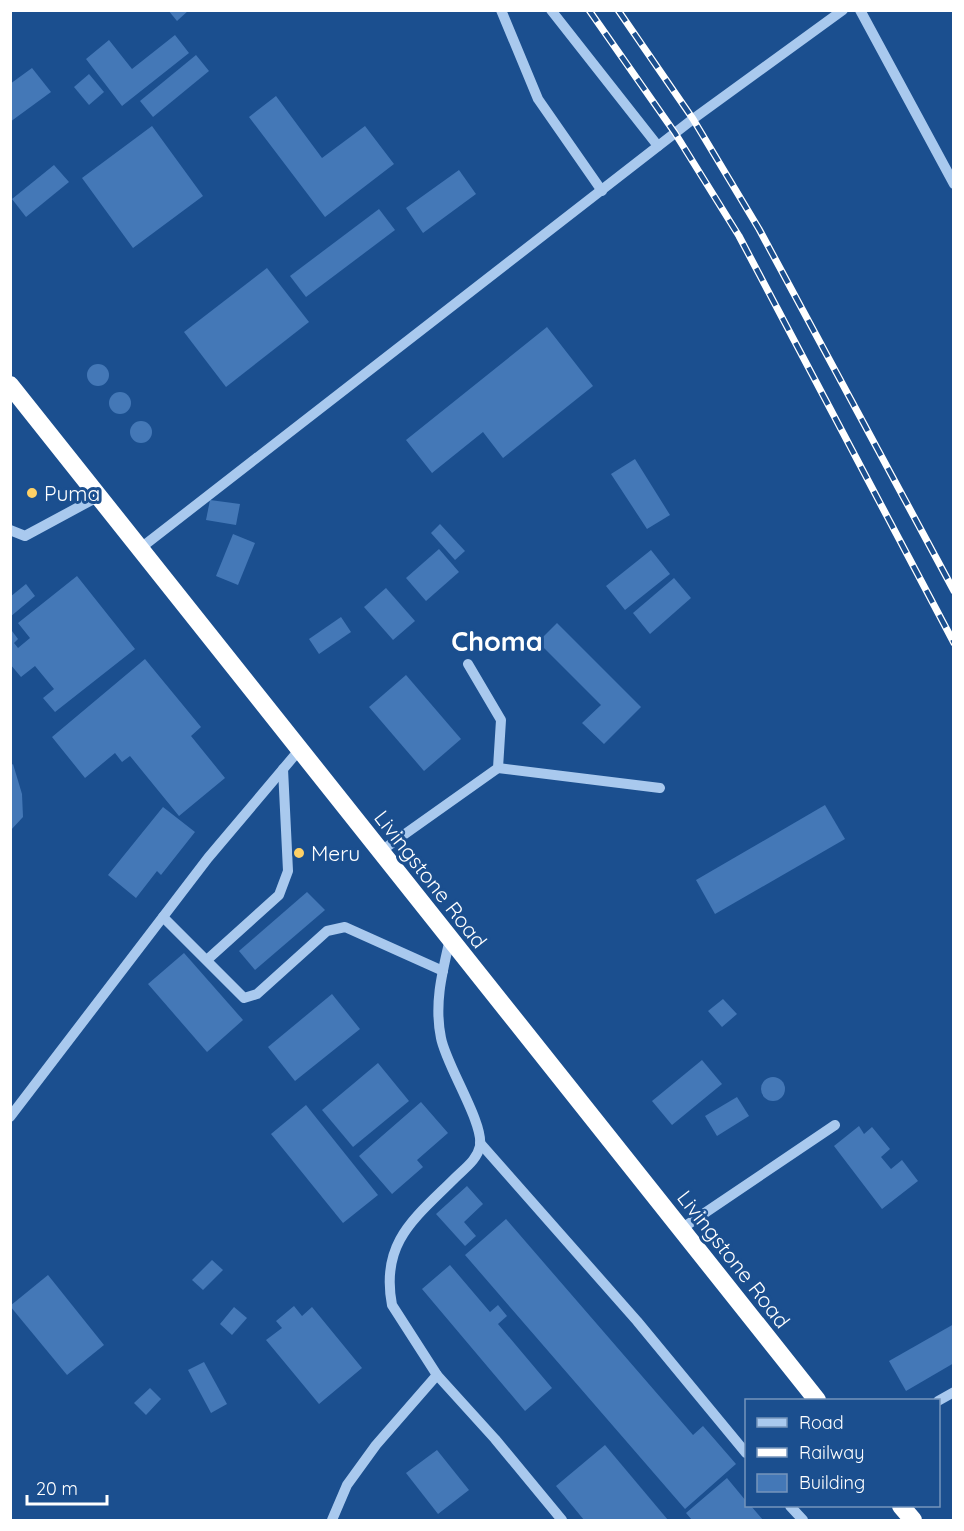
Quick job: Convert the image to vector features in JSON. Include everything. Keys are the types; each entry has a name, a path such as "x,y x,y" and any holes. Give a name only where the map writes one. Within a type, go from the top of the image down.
{"highway":[{"name":"Livingstone Road","path":"10,385 100,495 815,1399"},
{"path":"902,1507 913,1521"}],"street":[{"path":"501,10 538,99 602,191"},
{"path":"551,10 658,146"},
{"path":"860,10 954,183"},
{"path":"142,548 658,146 835,13"},
{"path":"10,530 25,536 100,495"},
{"path":"468,664 501,720 498,768"},
{"path":"10,1117 208,858 300,749"},
{"path":"381,851 498,768 660,788"},
{"path":"208,959 279,895 284,884 288,871 282,769"},
{"path":"163,917 208,959 244,998 251,997 327,931 345,927 443,971"},
{"path":"450,939 437,1005 441,1039 474,1118 480,1143 637,1321 745,1451"},
{"path":"681,1229 835,1125"},
{"path":"480,1143 474,1159 407,1226 388,1268 392,1305 437,1375 495,1439 562,1521"},
{"path":"332,1521 353,1477 376,1445 437,1375"},
{"path":"940,1400 954,1392"},
{"path":"791,1507 803,1521"}],"building":[{"path":"168,10 189,10 177,21"},
{"path":"175,35 189,53 122,106 86,59 109,40 132,69"},
{"path":"196,55 209,71 153,117 140,101"},
{"path":"32,68 51,92 10,122 10,84"},
{"path":"89,74 104,92 89,105 74,87"},
{"path":"276,96 322,158 365,126 394,164 325,217 249,117"},
{"path":"152,126 203,196 133,248 82,178"},
{"path":"54,165 69,182 26,217 12,199"},
{"path":"459,170 476,194 423,233 406,208"},
{"path":"379,209 395,230 306,297 290,276"},
{"path":"267,268 309,322 226,387 184,332"},
{"path":"547,327 593,386 503,458 483,432 432,473 406,440"},
{"path":"98,364 106,367 109,375 106,383 98,386 90,383 87,375 90,367"},
{"path":"120,392 130,399 131,403 124,413 120,414 110,407 109,403 116,393"},
{"path":"141,421 149,424 152,432 149,440 141,443 133,440 130,432 133,424"},
{"path":"635,459 670,515 647,529 611,474"},
{"path":"210,500 240,504 236,525 206,520"},
{"path":"440,524 465,551 455,560 431,533"},
{"path":"233,534 255,543 238,585 216,576"},
{"path":"439,549 459,572 426,601 406,578"},
{"path":"651,550 670,574 625,610 606,586"},
{"path":"77,576 135,649 55,712 43,698 54,689 35,666 21,677 10,664 10,633 12,631 18,639 14,643 18,648 30,638 18,623"},
{"path":"674,578 691,598 650,634 633,613"},
{"path":"26,584 35,596 10,617 10,597"},
{"path":"386,588 415,621 393,640 364,607"},
{"path":"341,617 351,632 319,654 309,639"},
{"path":"557,623 641,707 604,744 582,723 601,705 538,642"},
{"path":"145,659 201,727 191,736 225,778 179,816 130,756 122,762 115,753 85,778 52,737"},
{"path":"406,675 461,739 424,771 369,707"},
{"path":"13,764 22,794 23,817 10,831 10,766"},
{"path":"825,805 845,839 715,914 696,880"},
{"path":"163,807 195,832 161,875 157,871 136,898 108,875"},
{"path":"307,892 325,910 255,970 239,951"},
{"path":"184,953 243,1020 207,1052 148,984"},
{"path":"332,994 360,1029 295,1081 268,1047"},
{"path":"723,999 737,1014 722,1027 708,1011"},
{"path":"702,1060 722,1084 672,1125 652,1101"},
{"path":"378,1063 409,1101 353,1147 322,1110"},
{"path":"773,1077 778,1078 784,1084 784,1094 778,1100 773,1101 768,1100 762,1094 761,1089 762,1084 768,1078"},
{"path":"737,1097 749,1116 717,1136 705,1116"},
{"path":"421,1102 448,1133 417,1160 423,1167 392,1194 359,1156"},
{"path":"306,1105 378,1195 343,1223 271,1134"},
{"path":"859,1126 864,1134 872,1127 890,1149 881,1157 891,1169 902,1160 918,1181 882,1209 834,1146"},
{"path":"467,1186 483,1204 464,1222 476,1236 465,1246 436,1214"},
{"path":"506,1219 693,1435 703,1426 736,1464 685,1509 465,1255"},
{"path":"212,1260 223,1270 203,1290 192,1280"},
{"path":"450,1265 490,1312 498,1305 507,1316 498,1324 552,1388 525,1411 422,1289"},
{"path":"48,1275 104,1345 67,1375 10,1306"},
{"path":"294,1306 302,1316 312,1307 362,1368 319,1404 266,1340 282,1328 276,1321"},
{"path":"234,1307 247,1318 232,1335 220,1324"},
{"path":"954,1324 954,1363 906,1391 889,1361"},
{"path":"204,1362 227,1404 211,1413 188,1370"},
{"path":"150,1388 161,1399 146,1415 134,1403"},
{"path":"605,1445 668,1520 584,1520 556,1486"},
{"path":"437,1450 469,1490 438,1514 406,1473"},
{"path":"727,1478 745,1500 745,1507 752,1507 763,1520 692,1520 686,1513"}],"railway":[{"path":"589,10 675,133 739,236 954,643"},
{"path":"618,10 693,119 759,229 954,591"}],"place":[{"name":"Puma","path":"32,493"},
{"name":"Meru","path":"299,853"}],"district":[{"name":"Choma","path":"497,641"}]}
